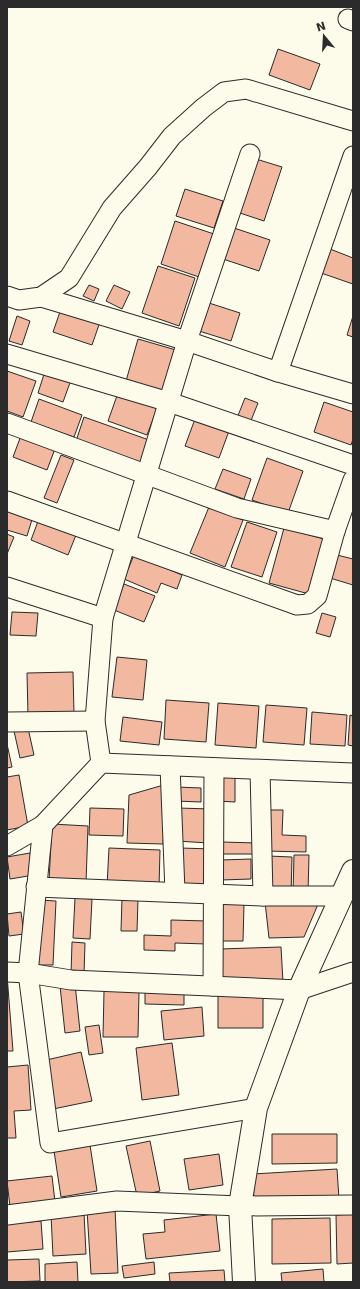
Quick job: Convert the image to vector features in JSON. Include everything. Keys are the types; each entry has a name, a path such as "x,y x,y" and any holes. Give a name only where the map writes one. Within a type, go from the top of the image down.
{"street":[{"path":"41,297 69,278 112,208 148,167 172,136 203,108 224,92 246,89 353,121"},
{"path":"101,763 95,722 103,618 187,341 250,154"},
{"path":"278,372 353,156"},
{"path":"7,296 19,300 41,297 187,341 278,372 353,394"},
{"path":"7,354 169,402 353,465"},
{"path":"7,423 238,508 335,532"},
{"path":"7,501 297,606 308,604 317,596 335,532 353,480"},
{"path":"7,587 103,618"},
{"path":"7,722 95,722"},
{"path":"7,846 43,825 101,763 353,773"},
{"path":"170,766 175,892"},
{"path":"213,986 214,768"},
{"path":"260,770 263,896"},
{"path":"43,825 28,973 50,1143 256,1108"},
{"path":"244,1282 240,1206 256,1108 299,990 353,871"},
{"path":"36,887 263,896 342,896"},
{"path":"7,972 28,973 71,980 299,990 353,972"},
{"path":"7,1215 117,1201 240,1206 353,1205"}],"building":[{"path":"278,49 320,64 310,90 269,75"},
{"path":"256,159 282,167 264,221 237,212"},
{"path":"185,189 223,201 214,228 176,216"},
{"path":"175,221 214,234 199,277 161,264"},
{"path":"234,228 270,240 259,271 223,259"},
{"path":"330,249 353,258 353,284 321,273"},
{"path":"158,266 195,278 179,326 142,313"},
{"path":"89,285 99,289 94,301 83,296"},
{"path":"114,285 130,292 122,309 106,301"},
{"path":"209,303 240,313 231,341 199,331"},
{"path":"62,306 101,319 92,345 53,332"},
{"path":"17,316 30,321 22,345 9,341"},
{"path":"353,316 353,337 347,335"},
{"path":"138,339 176,350 164,392 126,381"},
{"path":"7,371 36,381 23,417 7,411"},
{"path":"45,371 71,380 63,402 38,393"},
{"path":"118,393 158,406 147,435 108,421"},
{"path":"245,398 258,403 250,423 237,418"},
{"path":"39,399 82,415 74,437 31,422"},
{"path":"324,402 353,412 353,439 351,445 314,432"},
{"path":"84,417 149,440 141,464 76,441"},
{"path":"195,419 229,431 219,458 185,446"},
{"path":"22,433 56,446 47,470 13,457"},
{"path":"61,455 74,460 57,503 44,498"},
{"path":"267,458 303,471 288,513 252,500"},
{"path":"223,469 251,479 244,499 215,489"},
{"path":"7,504 34,513 27,536 7,530"},
{"path":"209,507 243,520 225,567 190,553"},
{"path":"40,516 78,530 68,555 31,540"},
{"path":"247,522 277,532 262,577 231,567"},
{"path":"284,528 324,539 309,594 269,583"},
{"path":"7,534 14,537 7,554"},
{"path":"134,555 182,575 177,589 161,583 157,593 124,579"},
{"path":"337,555 353,559 353,585 330,578"},
{"path":"124,584 155,596 144,622 114,610"},
{"path":"12,612 38,613 36,636 10,635"},
{"path":"322,613 336,617 330,637 316,633"},
{"path":"117,657 147,660 143,700 112,697"},
{"path":"73,672 74,714 28,716 27,673"},
{"path":"166,700 209,703 206,742 164,739"},
{"path":"218,703 259,706 256,748 215,745"},
{"path":"266,705 307,708 304,745 263,742"},
{"path":"312,712 347,715 345,746 310,744"},
{"path":"350,715 353,716 353,746 348,745"},
{"path":"123,717 162,722 159,745 120,741"},
{"path":"28,728 34,755 20,758 14,731"},
{"path":"7,744 12,767 7,768"},
{"path":"216,774 235,774 235,802 216,801"},
{"path":"19,775 28,826 7,830 7,777"},
{"path":"167,784 163,844 127,843 129,795"},
{"path":"176,787 201,788 201,802 175,801"},
{"path":"90,808 124,809 123,836 89,835"},
{"path":"178,808 211,809 209,843 176,841"},
{"path":"267,810 283,810 282,835 306,836 306,852 266,851"},
{"path":"52,824 88,826 86,883 49,881"},
{"path":"222,842 257,843 257,854 222,854"},
{"path":"109,848 160,850 159,888 107,886"},
{"path":"180,848 213,849 211,888 178,887"},
{"path":"30,853 34,875 10,879 7,857"},
{"path":"294,855 309,855 308,893 293,893"},
{"path":"268,856 292,857 291,894 267,893"},
{"path":"251,859 251,879 221,880 221,860"},
{"path":"75,898 92,899 90,939 73,938"},
{"path":"122,898 138,899 137,931 121,931"},
{"path":"39,900 56,901 53,965 36,965"},
{"path":"265,902 319,902 304,937 269,938"},
{"path":"220,904 244,904 243,941 219,941"},
{"path":"21,912 24,934 9,936 7,914"},
{"path":"171,920 207,921 207,944 175,943 175,951 144,950 144,935 171,936"},
{"path":"72,942 85,943 84,974 71,974"},
{"path":"281,947 283,982 221,984 220,949"},
{"path":"7,975 13,1051 7,1051"},
{"path":"75,984 80,1031 65,1033 60,986"},
{"path":"145,987 184,987 184,1005 145,1004"},
{"path":"104,991 139,992 138,1037 103,1037"},
{"path":"263,992 263,1028 218,1028 218,993"},
{"path":"202,1007 204,1036 164,1040 161,1011"},
{"path":"99,1025 103,1053 89,1055 85,1027"},
{"path":"172,1043 179,1095 142,1100 136,1048"},
{"path":"81,1052 92,1101 53,1109 42,1061"},
{"path":"28,1065 31,1110 14,1111 16,1138 7,1138 7,1067"},
{"path":"272,1134 337,1134 337,1163 272,1164"},
{"path":"150,1141 160,1191 137,1196 126,1146"},
{"path":"90,1145 97,1191 61,1197 54,1151"},
{"path":"219,1154 223,1185 189,1190 184,1159"},
{"path":"337,1169 339,1199 254,1204 253,1174"},
{"path":"52,1176 55,1202 10,1207 7,1181"},
{"path":"115,1209 118,1273 91,1274 87,1210"},
{"path":"84,1213 86,1254 53,1256 51,1215"},
{"path":"216,1214 220,1251 146,1259 143,1234 165,1232 164,1220"},
{"path":"353,1214 353,1263 337,1264 336,1215"},
{"path":"330,1218 331,1263 272,1264 272,1219"},
{"path":"41,1221 43,1249 7,1252 7,1224"},
{"path":"39,1259 40,1281 7,1282 7,1260"},
{"path":"77,1262 78,1282 45,1282 45,1264"},
{"path":"154,1262 155,1274 124,1278 122,1266"},
{"path":"323,1269 324,1282 282,1282 281,1273"},
{"path":"224,1270 225,1282 170,1282 169,1273"}]}
